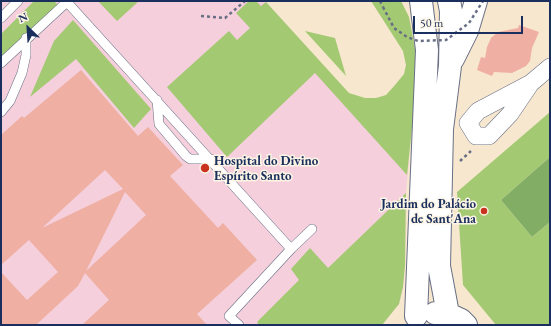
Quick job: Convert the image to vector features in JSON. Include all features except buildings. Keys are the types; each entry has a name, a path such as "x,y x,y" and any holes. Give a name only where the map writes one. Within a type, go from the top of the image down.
{"main road":[{"path":"410,321 427,50 421,1"},
{"path":"449,1 451,11 450,66 442,130 439,266 457,320"},
{"path":"450,66 466,31 476,1"},
{"path":"410,321 426,313 457,320"}],"street":[{"path":"531,83 510,114 488,136 476,136 468,123 478,111 531,83 550,67"}],"lane":[{"path":"1,18 18,1"},
{"path":"1,63 67,1 211,159 291,250"},
{"path":"1,112 10,101 22,73 26,55 26,38"},
{"path":"157,100 158,124 186,156 190,159 211,159"},
{"path":"239,325 229,316 312,229"}],"path":[{"path":"201,16 225,18 245,1"},
{"path":"380,1 394,28 407,37 418,41 446,40 469,23 483,1"},
{"path":"441,176 488,136"}],"shaded area":[{"name":"Hospital do Divino Espírito Santo","path":"1,1 265,1 409,160 406,193 405,265 403,287 399,304 382,325 1,325"}],"green space":[{"path":"34,1 54,1 62,9 1,68 1,34"},
{"path":"98,1 139,1 117,21"},
{"path":"249,1 256,1 261,6 266,2 349,93 365,98 376,98 386,95 404,74 406,65 403,51 371,1 401,1 409,17 416,53 417,82 407,175 315,73 227,157 167,87 229,31 237,40 250,28 236,13"},
{"path":"73,20 151,109 134,128 76,59 30,97 54,41"},
{"path":"305,31 335,38 346,76"},
{"name":"Jardim do Palácio de Sant'Ana","path":"550,112 550,157 501,200 532,237 550,222 550,325 496,325 463,285 457,192"},
{"path":"550,157 550,222 532,237 501,200"},
{"path":"406,193 405,265 403,287 399,304 382,325 259,325 257,322 299,280 291,269 310,248 328,268"}],"place":[{"name":"Hospital do Divino Espírito Santo","path":"205,168"},
{"name":"Jardim do Palácio de Sant'Ana","path":"484,211"}]}
